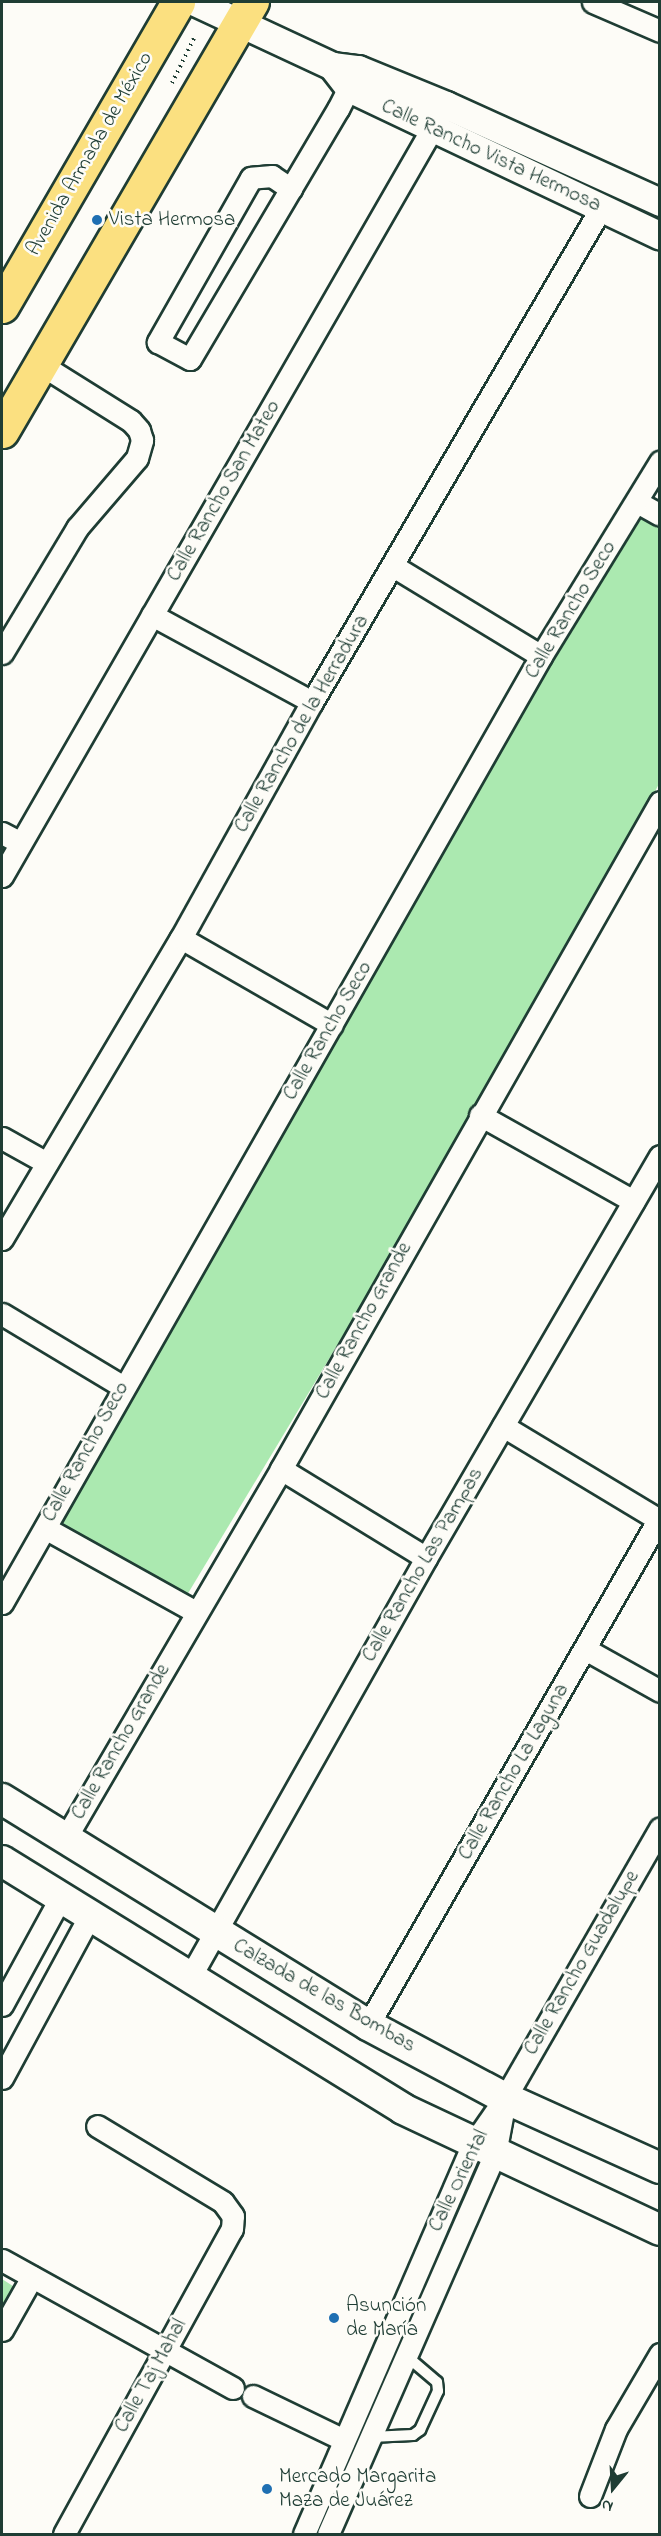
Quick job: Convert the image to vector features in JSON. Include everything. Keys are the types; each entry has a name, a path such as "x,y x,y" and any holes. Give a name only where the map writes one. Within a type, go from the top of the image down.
{"main road":[{"name":"Avenida Armada de México","path":"2,306 190,29 245,12"},
{"name":"Avenida Armada de México","path":"2,431 40,364 190,29"},
{"name":"Calzada de las Bombas","path":"2,1799 368,2025 505,2098 660,2168"},
{"path":"2,1861 403,2109 660,2230"}],"street":[{"name":"Calle Rancho Vista Hermosa","path":"195,2 245,12 433,128 660,236"},
{"path":"593,2 660,31"},
{"name":"Calle Rancho Vista Hermosa","path":"354,79 446,105 660,202"},
{"path":"291,189 272,176 251,178 158,342 190,360 291,189 354,79"},
{"name":"Calle Rancho San Mateo","path":"2,876 446,105"},
{"name":"Calle Rancho de la Herradura","path":"2,1239 181,938 312,702 601,208"},
{"path":"2,653 77,528 137,458 142,440 139,430 131,421 40,364"},
{"name":"Calle Rancho Seco","path":"2,1603 122,1386 332,1025 542,656 660,462"},
{"path":"637,502 660,515"},
{"path":"393,566 542,656"},
{"path":"152,615 312,702"},
{"name":"Calle Rancho Grande","path":"65,1839 281,1470 480,1115 660,802"},
{"path":"2,833 21,843"},
{"path":"181,938 332,1025"},
{"path":"480,1115 633,1201"},
{"path":"2,1138 47,1163"},
{"name":"Calle Rancho Las Pampas","path":"190,1977 426,1558 660,1156"},
{"path":"2,1314 122,1386"},
{"path":"503,1426 659,1518"},
{"path":"281,1470 426,1558"},
{"name":"Calle Rancho La Laguna","path":"368,2025 659,1518"},
{"path":"45,1528 196,1612"},
{"path":"585,1649 660,1691"},
{"name":"Calle Rancho Guadalupe","path":"505,2098 660,1828"},
{"path":"2,2005 61,1897"},
{"path":"2,2074 90,1915"},
{"name":"Calle Oriental","path":"328,2535 404,2354 505,2098"},
{"name":"Calle Taj Mahal","path":"64,2535 232,2229 233,2216 223,2202 98,2126"},
{"name":"Calle Oriental","path":"304,2535 342,2439 484,2149"},
{"path":"2,2260 165,2351 243,2392 342,2439"},
{"path":"2,2330 32,2277"},
{"path":"590,2496 616,2429 660,2354"}],"lane":[{"path":"369,2438 413,2435 420,2430 438,2391 437,2382 404,2354"}],"path":[{"path":"171,87 190,29"}],"green space":[{"path":"637,504 659,519 659,784 477,1113 178,1610 46,1535"},
{"path":"2,2279 16,2288 2,2314"}],"place":[{"name":"Vista Hermosa","path":"97,220"},
{"name":"Asunción de María","path":"334,2318"},
{"name":"Mercado Margarita Maza de Juárez","path":"267,2489"}]}
